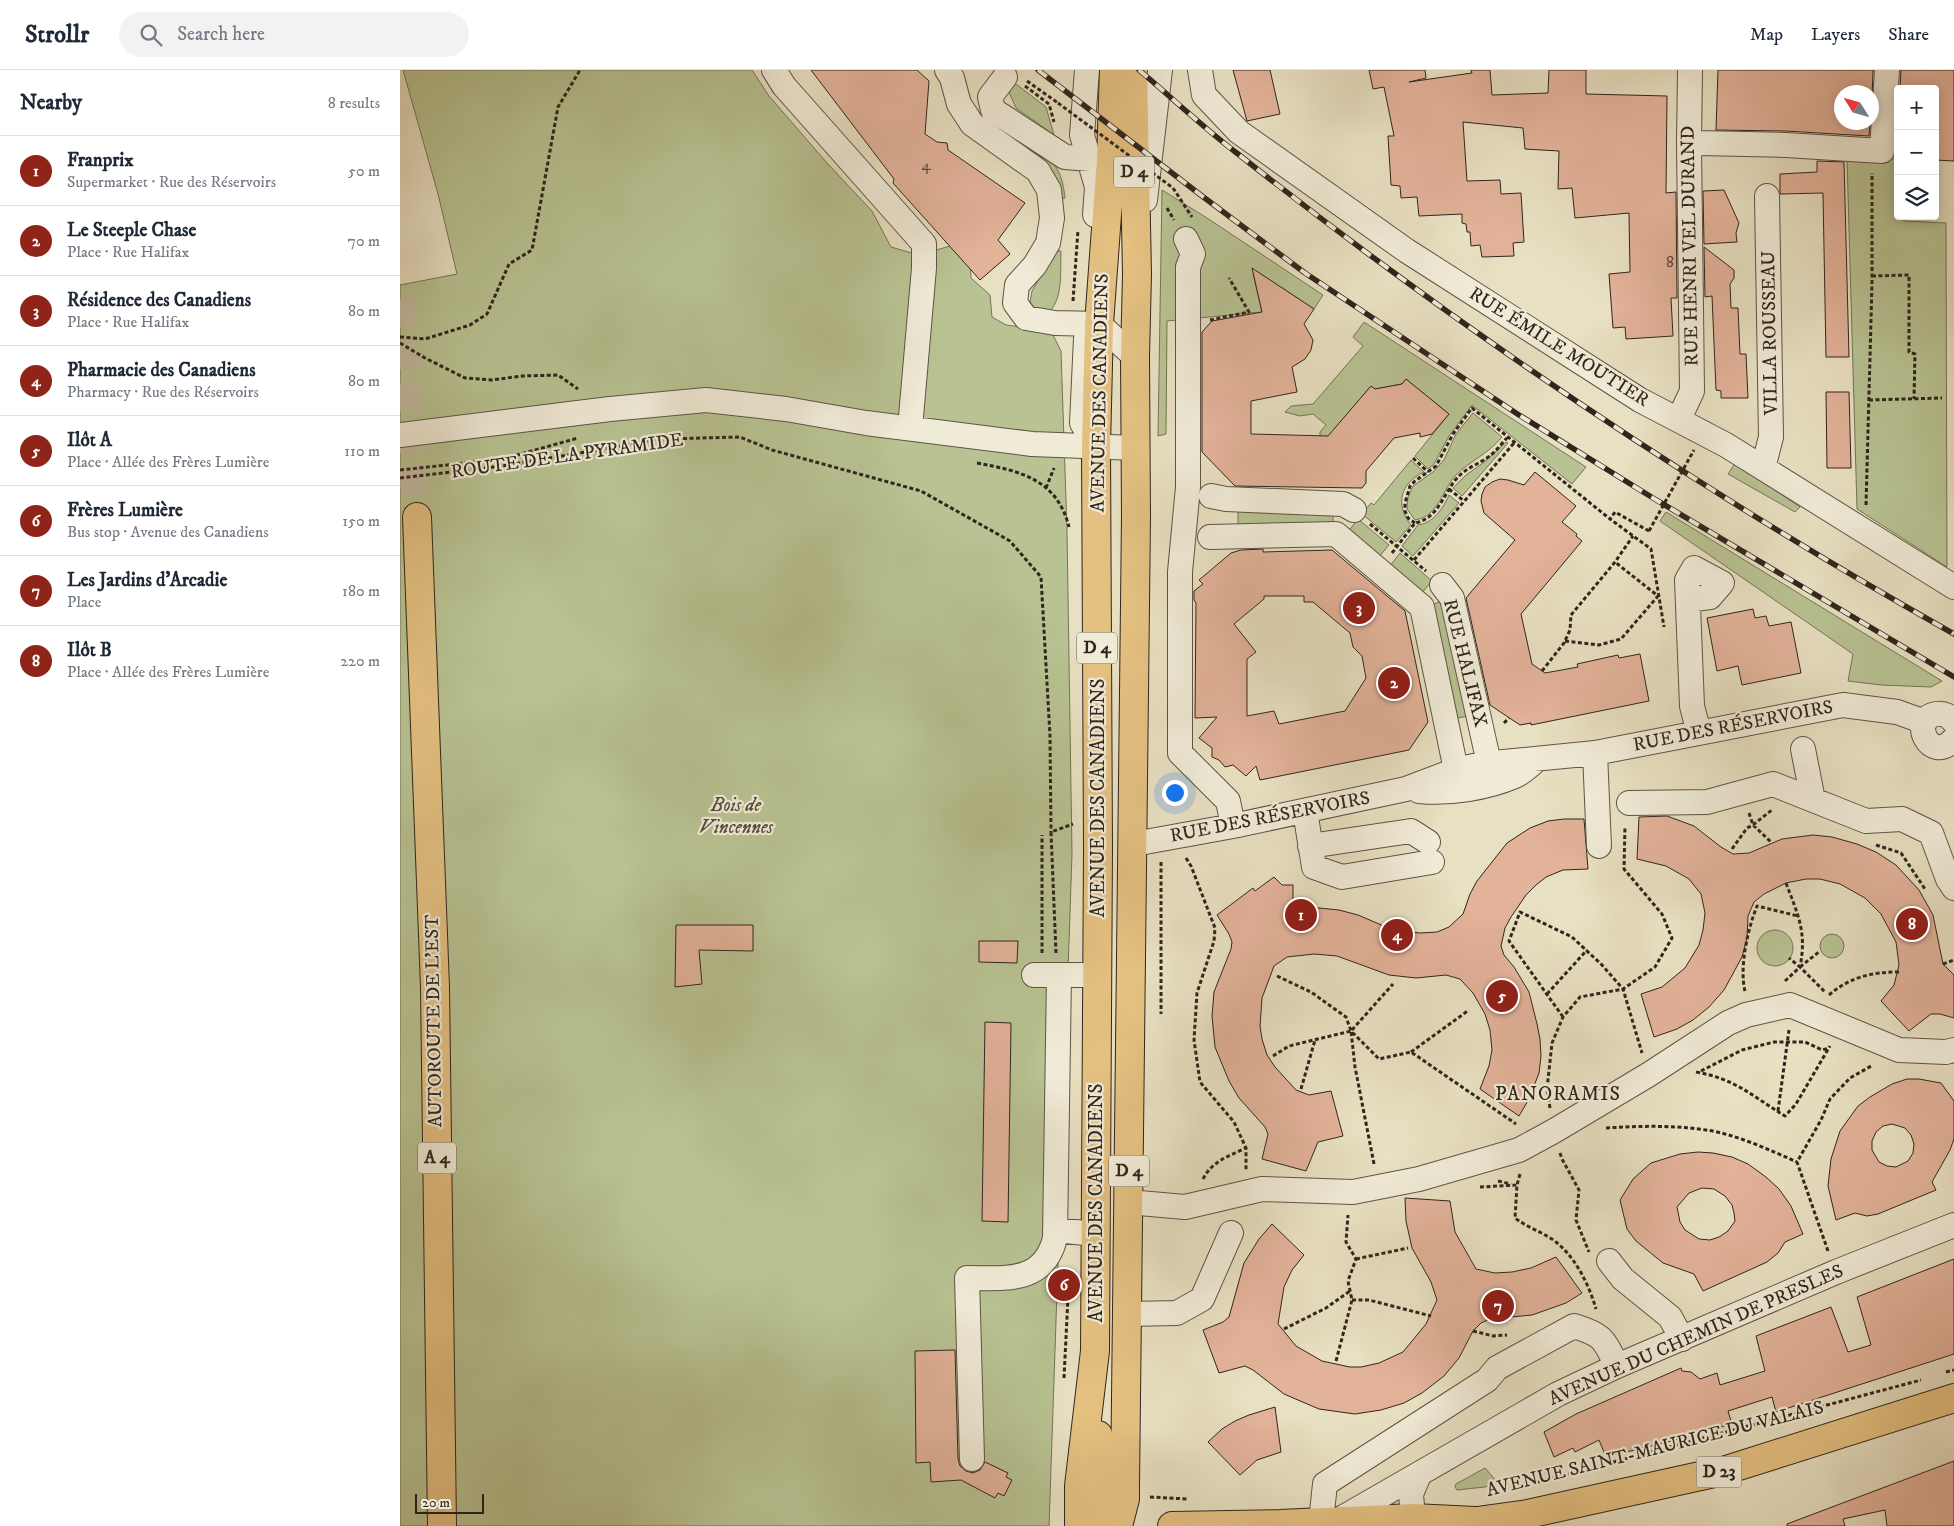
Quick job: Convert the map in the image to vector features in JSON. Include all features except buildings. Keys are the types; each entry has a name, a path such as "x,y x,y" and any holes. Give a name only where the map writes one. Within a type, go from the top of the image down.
{"main road":[{"name":"AVENUE DES CANADIENS","path":"1079,1526 1079,1486 1095,1351 1098,975 1096,447 1093,323 1100,160 1114,70"},
{"name":"AVENUE DES CANADIENS","path":"1118,1526 1125,1498 1134,844 1136,448 1134,357 1137,274 1133,70"},
{"name":"AUTOROUTE DE L’EST","path":"417,517 435,987 442,1526"},
{"path":"1095,1351 1100,1485 1107,1526"},
{"name":"AVENUE SAINT-MAURICE DU VALAIS","path":"1172,1526 1413,1518 1466,1523 1528,1514 1722,1471 1954,1398"}],"street":[{"path":"774,70 784,86 924,244 924,268 910,428"},
{"path":"947,70 952,78 959,104 972,124 1038,171 1049,190 1052,218 1048,243 1035,265 1017,285 1015,304 1026,318 1055,323 1093,323 1134,357"},
{"path":"1087,70 1082,135 1100,160 1097,187 1093,323"},
{"path":"1137,274 1160,70"},
{"name":"RUE ÉMILE MOUTIER","path":"1200,70 1204,95 1239,132 1407,251 1640,400 1726,445 1954,587"},
{"name":"RUE HENRI VEL DURAND","path":"1678,419 1692,392 1690,70"},
{"path":"1684,143 1786,145 1882,151 1887,70"},
{"path":"1012,79 990,97 993,110 1065,157 1100,160"},
{"name":"VILLA ROUSSEAU","path":"1763,468 1771,437 1767,196"},
{"path":"1191,231 1193,254 1188,267 1188,487 1185,537 1180,572 1180,753 1228,801 1233,826"},
{"name":"ROUTE DE LA PYRAMIDE","path":"400,436 610,408 706,400 786,409 866,423 1032,444 1136,448"},
{"path":"1188,487 1200,488 1211,496 1226,499 1343,504 1354,510"},
{"path":"1210,537 1213,510 1211,496"},
{"name":"RUE HALIFAX","path":"1185,537 1336,534 1422,607 1456,770"},
{"name":"RUE HALIFAX","path":"1442,585 1452,598 1489,763"},
{"path":"1688,600 1692,706 1698,733"},
{"name":"RUE DES RÉSERVOIRS","path":"1134,844 1170,844 1233,826 1406,790 1456,770 1489,763 1595,753 1843,705 1897,712 1925,722 1932,715 1937,714 1952,728"},
{"path":"1803,749 1813,800"},
{"path":"1595,753 1599,846"},
{"name":"RUE DES RÉSERVOIRS","path":"1406,790 1434,792 1482,786 1516,775 1540,758"},
{"path":"1629,803 1707,802 1773,784 1866,821 1902,819 1931,833 1948,879 1954,888"},
{"path":"1305,810 1310,846 1314,867 1342,878 1430,852 1411,832 1310,846"},
{"path":"972,1459 967,1278 999,1278 1027,1274 1042,1266 1052,1248 1055,1230 1047,967 1098,975"},
{"path":"1128,1202 1185,1207 1262,1189 1353,1192 1419,1178 1518,1150 1554,1131 1657,1069 1728,1023 1746,1015 1790,1006 1900,1050 1946,1052 1954,1050"},
{"name":"AVENUE DU CHEMIN DE PRESLES","path":"1329,1522 1419,1475 1558,1394 1617,1366 1836,1272 1954,1225"},
{"path":"1055,1230 1096,1234"},
{"path":"1127,1314 1177,1313 1202,1299 1230,1234"},
{"path":"1609,1261 1623,1279 1670,1317 1682,1339"},
{"path":"1329,1522 1324,1484 1487,1380 1497,1368 1574,1326 1592,1331 1604,1340 1617,1366"},
{"path":"1413,1518 1411,1494 1419,1475"}],"path":[{"path":"400,337 425,339 470,325 487,314 509,264 532,250 558,106 580,70"},
{"path":"1012,79 1048,104 1054,125"},
{"path":"1034,93 1037,88"},
{"path":"1046,94 1173,188 1191,231"},
{"path":"1862,530 1865,515 1872,276 1872,159 1882,151"},
{"path":"1073,303 1079,224"},
{"path":"1872,276 1909,275 1909,352 1915,354 1914,398"},
{"path":"1188,324 1249,312 1228,278"},
{"path":"400,343 465,378 492,380 522,376 558,375 580,391"},
{"path":"1868,400 1942,398"},
{"path":"1507,438 1490,455 1458,477 1432,516 1422,522 1415,523 1408,518 1405,511 1407,493 1415,481 1436,466 1453,434 1472,408 1507,438 1651,549 1665,633"},
{"name":"ROUTE DE LA PYRAMIDE","path":"400,470 503,459 583,436"},
{"name":"ROUTE DE LA PYRAMIDE","path":"400,478 502,466 663,439 740,437 772,450 921,491 1010,541 1041,576 1050,736 1051,832 1047,967"},
{"path":"1414,560 1514,443"},
{"path":"1610,519 1615,512 1649,531 1694,450"},
{"path":"1413,458 1428,472"},
{"name":"AVENUE DES CANADIENS","path":"975,462 1012,470 1037,480 1059,504 1067,517"},
{"path":"1046,488 1054,471"},
{"path":"1449,489 1464,501"},
{"name":"RUE HALIFAX","path":"1354,510 1442,585"},
{"path":"1398,546 1415,523"},
{"path":"1542,671 1565,641 1570,630 1571,615 1615,562 1633,536"},
{"path":"1615,562 1658,596"},
{"path":"1565,641 1599,644 1622,639 1658,596"},
{"path":"1742,793 1753,825 1772,843"},
{"path":"1051,832 1076,823"},
{"path":"1042,835 1047,967"},
{"path":"1869,843 1900,853 1927,892"},
{"path":"1161,1014 1170,844"},
{"path":"1170,844 1191,866 1215,928 1214,941 1198,993 1194,1040 1200,1082 1234,1122 1246,1148 1246,1193"},
{"path":"1786,883 1802,928 1803,950 1800,967"},
{"path":"1746,1015 1748,1001 1742,982 1744,962 1752,919 1757,906 1798,916"},
{"path":"1563,1017 1509,941 1520,912 1572,936 1623,988 1657,1069 1670,1066 1714,1075 1736,1084 1785,1116 1796,1104 1842,1026 1832,1008 1829,996 1800,967"},
{"path":"1547,994 1587,950"},
{"path":"1800,967 1820,950"},
{"path":"1943,964 1954,960"},
{"path":"1829,996 1840,986 1864,974 1898,972"},
{"path":"1277,976 1311,992 1346,1017 1351,1031 1355,1067 1378,1187"},
{"path":"1272,1056 1289,1046 1351,1031 1394,984"},
{"path":"1778,1111 1789,1041 1790,1006"},
{"path":"1351,1031 1380,1059 1411,1052 1470,1010"},
{"path":"1301,1089 1315,1040"},
{"path":"1698,1072 1742,1050 1774,1042 1805,1042 1822,1050 1829,1048"},
{"path":"1836,1272 1797,1162 1830,1100 1850,1078 1900,1050"},
{"path":"1411,1052 1517,1125"},
{"path":"1597,1129 1650,1126 1708,1130 1753,1144 1797,1162"},
{"path":"1201,1204 1201,1184 1206,1172 1217,1161 1246,1148"},
{"path":"1518,1150 1520,1175 1517,1186 1515,1218 1556,1242 1578,1264 1596,1308 1592,1331"},
{"path":"1353,1192 1347,1219 1346,1242 1356,1259"},
{"path":"1356,1259 1408,1248"},
{"path":"1336,1361 1352,1300 1348,1281 1356,1259"},
{"path":"1284,1329 1326,1308 1350,1291"},
{"path":"1352,1300 1369,1300 1431,1316"},
{"path":"1941,1374 1954,1370"},
{"name":"AVENUE SAINT-MAURICE DU VALAIS","path":"1504,1491 1931,1377"},
{"path":"1152,1497 1158,1497"}],"green space":[{"name":"Bois de Vincennes","path":"403,70 752,70 769,96 872,211 891,247 919,255 950,246 969,244 971,278 990,295 992,317 1006,325 1044,330 1047,334 1053,335 1061,351 1067,530 1072,854 1049,1526 400,1526 400,285 457,274 438,194"},
{"path":"1012,81 1046,107 1054,135 1016,108 1008,90"},
{"path":"1038,154 1045,157 1055,166 1061,177 1065,198 1061,199 1059,185 1054,174"},
{"path":"1847,158 1894,159 1894,220 1946,223 1947,567 1857,509"},
{"path":"1162,190 1323,295 1314,309 1256,271 1253,274 1262,312 1167,321 1166,434 1158,436"},
{"path":"1055,251 1061,251 1060,286 1056,302 1046,314 1036,310 1030,302 1032,291"},
{"path":"1364,322 1586,467 1572,484 1472,405 1449,436 1434,464 1428,469 1415,456 1449,414 1406,379 1402,384 1375,389 1371,386 1343,419 1331,441 1320,437 1320,432 1326,425 1313,414 1300,416 1285,412 1291,406 1313,404 1363,346 1353,337"},
{"path":"1473,413 1502,437 1456,475 1430,513 1423,518 1415,520 1407,509 1408,497 1413,486 1433,472 1444,460 1456,434"},
{"path":"1506,442 1508,443 1462,496 1453,488 1466,475 1483,463"},
{"path":"1411,460 1424,472 1410,482 1402,495 1403,510 1411,525 1396,542 1362,514 1371,503 1374,505"},
{"path":"1735,463 1800,507 1795,512 1728,474"},
{"path":"1449,495 1459,503 1413,556 1402,546 1418,525 1424,524 1437,514"},
{"path":"1238,508 1333,510 1333,530 1238,528"},
{"path":"1666,512 1942,681 1931,687 1881,685 1848,681 1853,654 1660,521"},
{"path":"1358,519 1389,545 1378,558 1347,533"},
{"path":"1400,553 1432,581 1421,594 1389,567"},
{"path":"1445,601 1469,716 1452,719 1428,605"},
{"path":"1775,930 1788,935 1793,948 1788,961 1775,966 1762,961 1757,948 1762,935"},
{"path":"1832,934 1841,937 1844,946 1841,955 1832,958 1823,955 1820,946 1823,937"},
{"path":"1485,1468 1498,1483 1485,1487 1457,1490 1456,1484"}],"tunnel":[{"path":"400,299 417,517"}],"railway":[{"path":"1038,70 1305,273 1519,415 1653,498 1954,677"},
{"path":"1139,70 1225,144 1323,220 1498,347 1587,408 1768,525 1954,634"}],"place":[{"name":"Résidence des Canadiens","path":"1359,608"},
{"name":"Le Steeple Chase","path":"1394,683"},
{"name":"Franprix","path":"1301,915"},
{"name":"Ilôt B","path":"1912,924"},
{"name":"Pharmacie des Canadiens","path":"1397,935"},
{"name":"Ilôt A","path":"1502,996"},
{"name":"Frères Lumière","path":"1064,1285"},
{"name":"Les Jardins d'Arcadie","path":"1498,1306"}],"district":[{"name":"PANORAMIS","path":"1558,1094"}]}
